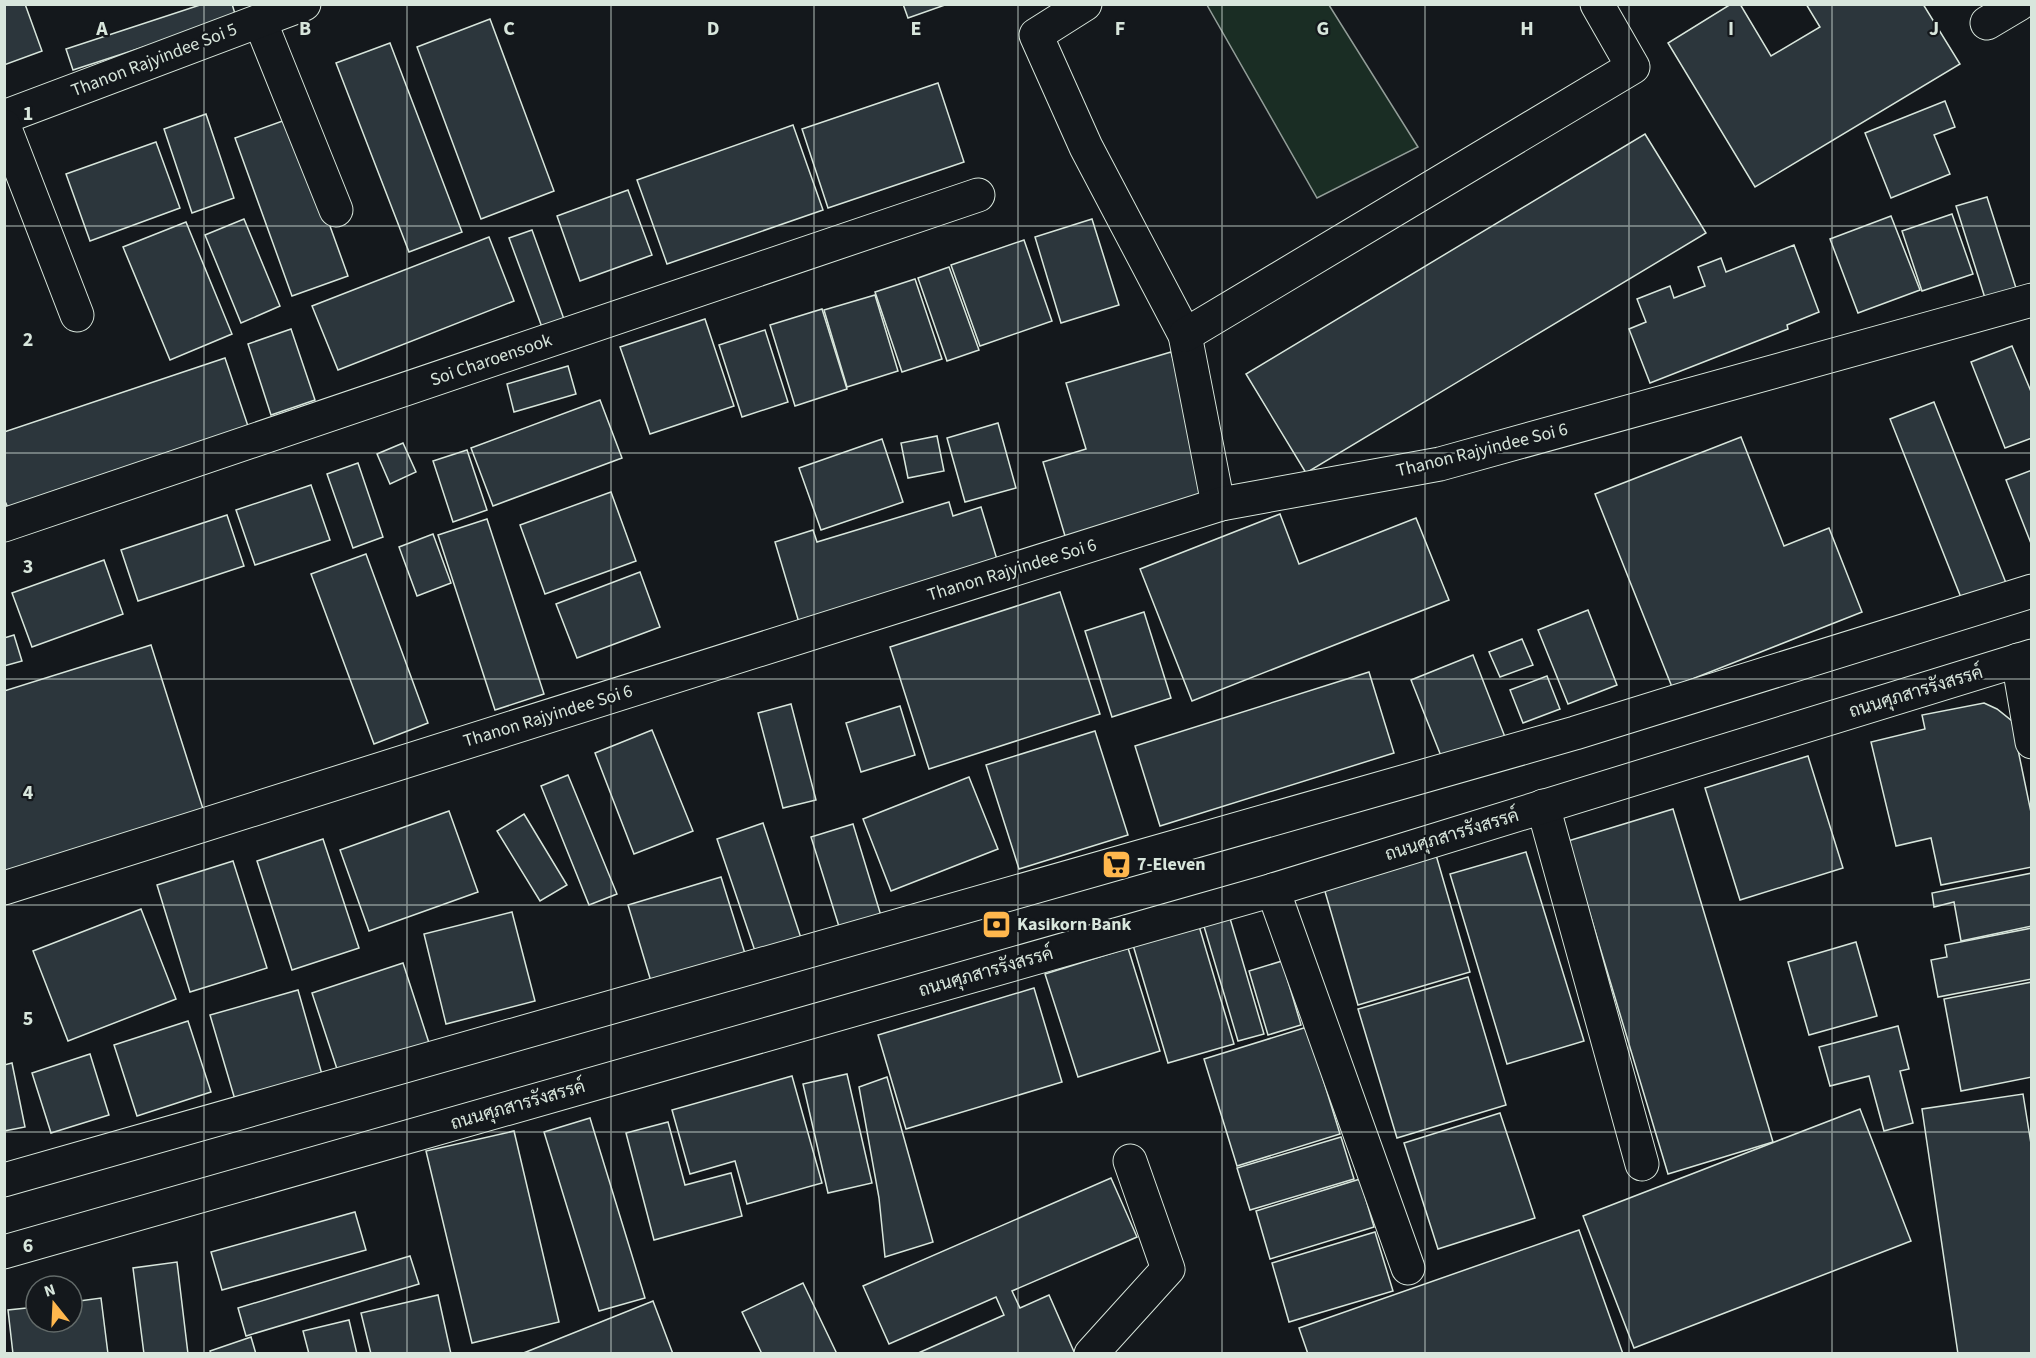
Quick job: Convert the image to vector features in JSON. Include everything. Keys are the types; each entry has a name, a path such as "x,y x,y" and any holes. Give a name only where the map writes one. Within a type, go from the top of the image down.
{"street":[{"name":"Thanon Rajyindee Soi 5","path":"4,117 304,4"},
{"path":"1085,4 1036,35 1086,147 1185,335 1216,494 1221,504"},
{"path":"1185,335 1633,67 1597,4"},
{"path":"1987,23 2019,4"},
{"path":"260,21 336,210"},
{"path":"4,126 77,315"},
{"name":"Soi Charoensook","path":"4,525 978,195"},
{"name":"Thanon Rajyindee Soi 6","path":"4,888 1221,504 1440,464 2031,300"},
{"path":"4,1180 1575,733 2031,591"},
{"path":"2025,658 2031,742"},
{"name":"ถนนศุภสารรังสรรค์","path":"4,1252 1273,891 2025,658"},
{"path":"1543,806 1642,1164"},
{"path":"1273,891 1408,1268"},
{"path":"1091,1353 1168,1269 1130,1161"}],"green space":[{"path":"1207,5 1329,5 1418,147 1317,198"}],"building":[{"path":"4,4 25,4 42,51 4,65"},
{"path":"203,4 232,4 236,17 73,70 66,49"},
{"path":"903,4 945,4 945,5 908,18"},
{"path":"1731,4 1740,4 1771,56 1820,27 1806,4 1923,4 1960,64 1755,187 1668,43"},
{"path":"490,19 554,191 481,219 417,47"},
{"path":"390,43 462,232 409,252 336,63"},
{"path":"938,83 964,162 828,208 802,129"},
{"path":"1945,101 1955,127 1934,135 1950,174 1891,198 1865,133"},
{"path":"206,114 234,198 192,213 164,129"},
{"path":"291,118 348,276 292,296 235,138"},
{"path":"793,125 823,210 667,264 637,180"},
{"path":"1645,134 1706,233 1306,473 1246,374"},
{"path":"156,142 180,208 90,241 66,174"},
{"path":"628,190 652,255 580,281 557,216"},
{"path":"1987,197 2016,288 1985,298 1956,206"},
{"path":"1952,214 1973,274 1922,291 1902,231"},
{"path":"1891,216 1920,290 1858,313 1830,239"},
{"path":"244,219 280,306 241,323 205,235"},
{"path":"1092,219 1119,305 1061,323 1035,237"},
{"path":"186,222 232,334 170,360 123,247"},
{"path":"532,230 565,322 543,330 509,238"},
{"path":"489,237 514,301 338,370 312,306"},
{"path":"1024,240 1052,321 980,346 951,265"},
{"path":"1794,245 1819,312 1787,325 1788,329 1650,383 1629,329 1646,322 1637,299 1670,286 1674,298 1705,286 1698,267 1721,258 1726,272"},
{"path":"949,267 979,350 947,361 918,278"},
{"path":"915,279 942,359 902,372 875,292"},
{"path":"875,295 898,371 847,387 824,310"},
{"path":"822,309 847,389 795,406 770,325"},
{"path":"705,319 734,406 650,434 620,347"},
{"path":"291,329 315,400 271,415 248,344"},
{"path":"765,330 788,402 742,417 719,345"},
{"path":"2012,346 2032,394 2032,438 2005,448 1971,362"},
{"path":"1171,352 1215,503 1068,546 1043,462 1086,449 1066,383"},
{"path":"225,358 249,429 9,510 4,499 4,432"},
{"path":"568,366 576,394 514,412 507,384"},
{"path":"600,400 622,458 493,506 471,448"},
{"path":"1934,402 2008,588 1964,605 1890,419"},
{"path":"998,423 1016,488 965,502 947,438"},
{"path":"937,436 944,471 908,478 901,443"},
{"path":"1741,437 1784,546 1829,528 1862,612 1672,687 1595,494"},
{"path":"882,439 903,502 821,530 799,468"},
{"path":"403,443 416,472 390,484 377,454"},
{"path":"467,450 487,510 453,522 433,461"},
{"path":"358,463 383,537 353,548 327,474"},
{"path":"2032,470 2032,546 2006,480"},
{"path":"311,485 330,540 255,565 236,510"},
{"path":"611,492 636,561 545,594 520,525"},
{"path":"949,502 953,516 981,507 999,566 800,626 775,542 813,530 817,542"},
{"path":"1280,514 1299,564 1416,518 1449,600 1192,701 1140,569"},
{"path":"227,515 244,566 138,601 121,550"},
{"path":"487,519 544,694 495,710 438,535"},
{"path":"433,534 451,583 417,596 399,547"},
{"path":"366,554 428,723 374,744 311,574"},
{"path":"104,560 123,614 32,647 12,593"},
{"path":"640,572 660,627 577,658 556,604"},
{"path":"1060,592 1100,714 929,769 890,647"},
{"path":"1588,610 1617,685 1568,704 1538,630"},
{"path":"1144,612 1171,698 1112,717 1085,631"},
{"path":"14,635 22,661 4,666 4,638"},
{"path":"1522,639 1533,665 1500,677 1489,652"},
{"path":"151,645 204,812 4,874 4,691"},
{"path":"1473,655 1505,737 1443,761 1411,680"},
{"path":"1369,672 1394,753 1160,826 1135,746"},
{"path":"1547,676 1560,709 1523,723 1510,690"},
{"path":"1984,703 1997,709 2012,721 2032,817 2032,867 1941,885 1931,838 1896,846 1871,742 1925,729 1922,715"},
{"path":"791,704 816,800 783,808 758,713"},
{"path":"900,706 915,755 861,772 846,723"},
{"path":"652,730 693,831 634,854 595,753"},
{"path":"1095,731 1128,835 1019,869 986,765"},
{"path":"1808,756 1843,868 1740,900 1705,788"},
{"path":"568,775 617,894 589,905 541,786"},
{"path":"969,777 998,849 891,891 863,819"},
{"path":"1673,809 1773,1142 1668,1174 1568,841"},
{"path":"449,811 478,892 369,931 340,850"},
{"path":"524,814 567,885 540,901 497,831"},
{"path":"763,823 801,938 756,954 717,839"},
{"path":"853,824 882,919 841,933 811,837"},
{"path":"323,839 359,948 292,970 257,861"},
{"path":"1526,852 1584,1041 1507,1064 1450,874"},
{"path":"1436,855 1470,972 1358,1005 1324,888"},
{"path":"233,861 267,968 190,992 157,885"},
{"path":"2032,873 2032,926 1961,941 1954,902 1934,907 1932,893"},
{"path":"721,877 747,960 653,988 628,905"},
{"path":"141,909 176,999 68,1041 33,951"},
{"path":"512,912 535,1001 446,1024 424,934"},
{"path":"1229,915 1264,1034 1238,1041 1203,923"},
{"path":"1199,926 1234,1044 1168,1063 1133,945"},
{"path":"2032,928 2032,979 1938,997 1931,960 1947,957 1945,945"},
{"path":"1856,942 1877,1016 1809,1035 1788,962"},
{"path":"1128,948 1160,1051 1078,1077 1045,974"},
{"path":"1282,961 1301,1025 1268,1035 1249,971"},
{"path":"403,963 430,1046 339,1075 312,993"},
{"path":"1468,977 1506,1105 1397,1138 1358,1009"},
{"path":"2032,982 2032,1077 1961,1091 1944,999"},
{"path":"1034,988 1062,1082 906,1129 878,1035"},
{"path":"298,990 323,1078 236,1103 210,1015"},
{"path":"188,1021 211,1092 137,1116 114,1045"},
{"path":"1898,1026 1909,1069 1900,1071 1913,1123 1884,1131 1869,1076 1830,1086 1819,1047"},
{"path":"1307,1027 1340,1134 1237,1166 1204,1059"},
{"path":"90,1054 109,1115 51,1133 32,1073"},
{"path":"12,1063 25,1127 4,1131 4,1065"},
{"path":"847,1074 872,1183 828,1193 803,1084"},
{"path":"792,1076 822,1183 747,1204 735,1161 690,1174 672,1110"},
{"path":"887,1077 933,1242 885,1257 879,1198 859,1087"},
{"path":"2023,1094 2032,1150 2032,1354 1958,1354 1922,1109"},
{"path":"1860,1109 1911,1241 1634,1348 1583,1216"},
{"path":"1500,1113 1535,1218 1438,1249 1404,1143"},
{"path":"590,1118 645,1298 599,1311 544,1132"},
{"path":"668,1122 685,1185 731,1173 742,1216 654,1240 626,1133"},
{"path":"514,1131 559,1322 472,1343 426,1151"},
{"path":"1341,1137 1354,1179 1250,1210 1237,1168"},
{"path":"1111,1178 1137,1237 1012,1291 1020,1308 1049,1295 1075,1354 916,1354 1004,1315 996,1297 889,1344 863,1286"},
{"path":"1360,1179 1374,1227 1270,1259 1256,1211"},
{"path":"355,1212 366,1250 222,1290 211,1252"},
{"path":"1579,1230 1623,1354 1308,1354 1299,1328"},
{"path":"1375,1232 1393,1291 1289,1322 1272,1263"},
{"path":"410,1256 419,1284 246,1336 238,1308"},
{"path":"177,1262 188,1354 144,1354 133,1268"},
{"path":"803,1283 837,1354 762,1354 742,1312"},
{"path":"438,1295 451,1354 371,1354 361,1313"},
{"path":"101,1298 108,1354 13,1354 8,1310 24,1308 24,1334 84,1334 84,1300"},
{"path":"653,1301 673,1354 521,1354"},
{"path":"349,1320 357,1354 309,1354 303,1331"},
{"path":"251,1337 256,1354 211,1354 210,1351"}],"place":[{"name":"7-Eleven","path":"1116,864"},
{"name":"Kasikorn Bank","path":"996,924"}]}
